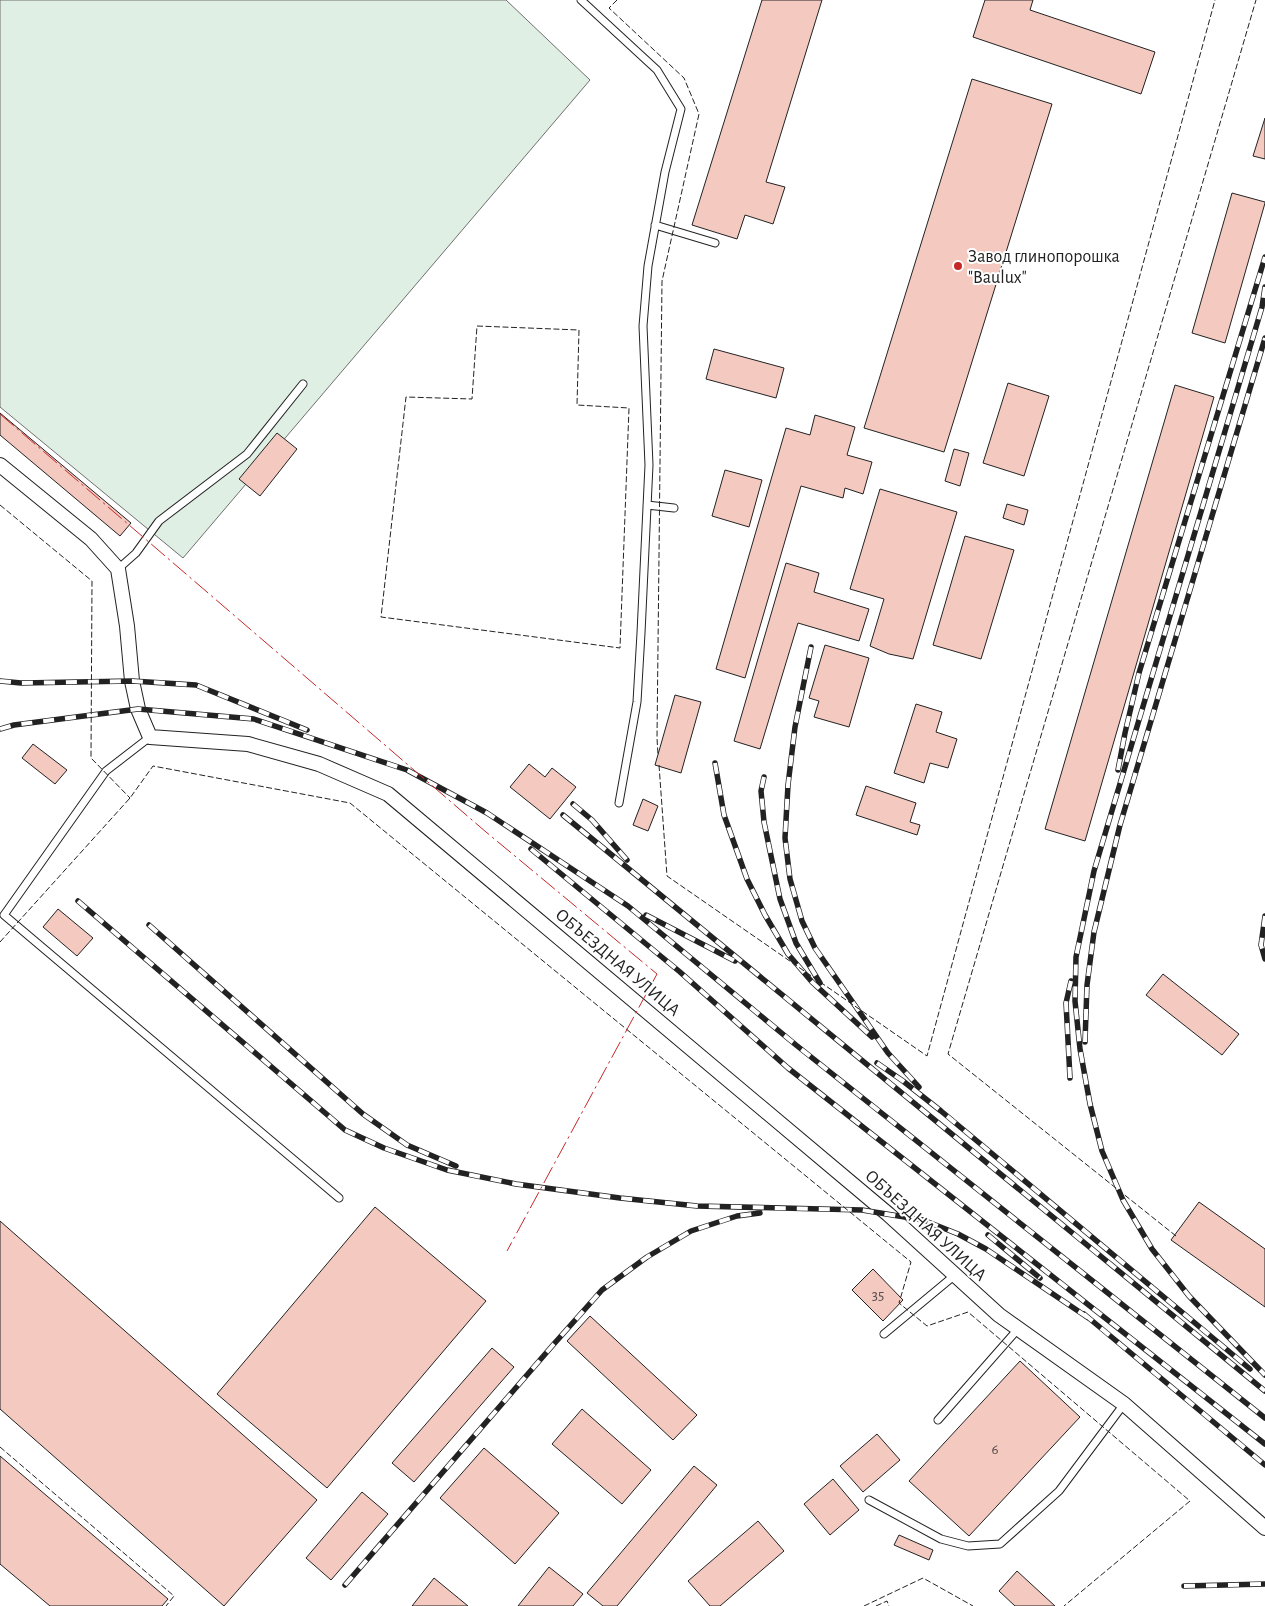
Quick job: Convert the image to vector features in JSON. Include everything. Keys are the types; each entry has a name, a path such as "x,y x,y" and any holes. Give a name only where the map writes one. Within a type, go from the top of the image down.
{"street":[{"path":"0,465 91,539 118,569 127,626 132,681 138,709 150,737"},
{"name":"ОБЪЕЗДНАЯ УЛИЦА","path":"150,737 248,744 319,764 388,794 881,1208 999,1315 1124,1404 1265,1528"}],"lane":[{"path":"581,0 658,70 681,109 664,172 648,266 643,326 649,465 637,702 620,803"},
{"path":"655,225 715,243"},
{"path":"118,569 136,553 158,521 247,454 303,384"},
{"path":"647,505 674,508"},
{"path":"150,737 106,771 4,915 339,1198"},
{"path":"884,1334 954,1275"},
{"path":"938,1420 1018,1329"},
{"path":"869,1500 941,1539 968,1546 1000,1544 1059,1491 1124,1404"}],"green space":[{"path":"0,0 506,0 590,80 183,558 0,407"}],"building":[{"path":"762,0 822,0 766,182 785,187 773,224 745,215 737,239 692,225"},
{"path":"985,0 1033,0 1030,10 1155,52 1141,94 973,37"},
{"name":"Завод глинопорошка \"Baulux\"","path":"972,79 1052,104 944,452 864,428"},
{"path":"1265,118 1265,159 1253,156"},
{"path":"1232,193 1265,203 1225,343 1192,333"},
{"path":"714,349 784,368 776,398 706,379"},
{"path":"1008,383 1049,396 1024,476 983,463"},
{"path":"1175,385 1214,397 1085,841 1045,829"},
{"path":"0,413 131,523 120,536 0,435"},
{"path":"815,415 855,427 847,455 872,462 863,494 845,488 843,498 801,486 745,678 716,669 786,428 810,435"},
{"path":"277,433 297,449 260,496 239,479"},
{"path":"954,449 969,453 960,486 945,481"},
{"path":"725,470 762,480 749,527 712,516"},
{"path":"880,489 957,512 913,659 889,654 870,646 884,599 850,589"},
{"path":"1007,504 1028,510 1024,525 1003,518"},
{"path":"965,536 1014,550 981,659 933,645"},
{"path":"786,563 819,573 814,592 869,609 859,641 798,623 760,749 734,741"},
{"path":"825,645 869,658 849,727 814,717 819,701 809,698"},
{"path":"675,695 701,702 681,773 655,765"},
{"path":"916,704 942,712 936,732 957,739 948,768 930,763 924,783 894,773"},
{"path":"33,744 67,770 55,784 22,758"},
{"path":"529,764 545,777 552,768 576,787 550,819 510,787"},
{"path":"866,786 916,803 910,822 920,825 917,835 856,815"},
{"path":"643,799 658,806 648,831 633,825"},
{"path":"58,909 93,938 77,956 43,927"},
{"path":"1163,974 1239,1034 1222,1055 1146,995"},
{"path":"1199,1202 1265,1249 1265,1307 1171,1240"},
{"path":"375,1207 486,1301 327,1488 217,1394"},
{"path":"0,1221 317,1500 224,1606 0,1409"},
{"path":"873,1269 903,1300 883,1321 852,1290"},
{"path":"590,1316 697,1415 673,1440 567,1341"},
{"path":"492,1348 514,1367 414,1482 392,1463"},
{"path":"1020,1361 1080,1417 969,1536 909,1481"},
{"path":"582,1409 651,1470 622,1504 552,1444"},
{"path":"877,1434 900,1460 863,1492 840,1466"},
{"path":"484,1448 559,1513 515,1564 440,1498"},
{"path":"0,1456 168,1599 162,1606 50,1606 0,1564"},
{"path":"694,1466 717,1485 617,1606 603,1606 587,1593"},
{"path":"833,1479 859,1510 830,1535 804,1504"},
{"path":"362,1492 388,1514 331,1580 306,1558"},
{"path":"758,1521 784,1551 720,1606 710,1606 688,1581"},
{"path":"899,1535 933,1550 929,1560 894,1545"},
{"path":"549,1567 583,1594 573,1606 518,1606"},
{"path":"1017,1571 1055,1606 1015,1606 999,1591"},
{"path":"434,1578 468,1606 412,1606"}],"railway":[{"path":"1118,770 1139,673 1265,257"},
{"path":"1265,287 1262,307 1094,871 1076,957 1075,1001 1080,1049 1090,1104 1102,1151 1123,1200 1152,1249 1189,1296 1265,1375"},
{"path":"1085,1042 1087,985 1094,932 1120,825 1265,338"},
{"path":"811,647 795,727 788,785 785,838 790,879 802,921 815,948 888,1053 919,1087"},
{"path":"0,681 21,683 132,681 196,685 307,730"},
{"path":"0,729 14,725 138,709 254,719 407,770 487,813 628,906 796,1045 1265,1418"},
{"path":"715,763 724,815 747,879 765,915 788,954 812,982 872,1037"},
{"path":"764,777 761,791 764,822 780,899 796,943 820,983"},
{"path":"573,804 592,820 627,860"},
{"path":"563,815 1265,1391"},
{"path":"531,849 680,972 788,1068 1265,1444"},
{"path":"78,901 345,1130 384,1148 447,1170 516,1184 620,1198 697,1206 862,1210 923,1220 958,1234 986,1249 1090,1319"},
{"path":"646,915 735,961"},
{"path":"1265,916 1261,945 1265,959"},
{"path":"149,925 363,1114 407,1145 456,1166"},
{"path":"1070,1078 1066,1003 1071,981"},
{"path":"877,1063 941,1111 1250,1369"},
{"path":"345,1585 602,1290 647,1257 691,1231 737,1216 760,1213"},
{"path":"988,1235 1040,1278"},
{"path":"1084,1314 1265,1465"},
{"path":"1184,1586 1265,1584"}],"fence":[{"path":"617,0 609,8 684,78 699,114 662,281 658,755"},
{"path":"659,765 667,876 927,1056 1215,0"},
{"path":"1176,1236 948,1054 1256,0"},
{"path":"477,326 579,330 577,405 629,408 620,648 381,617 406,397 472,399 477,326"},
{"path":"0,505 92,581 91,758 129,799"},
{"path":"0,942 130,798 153,766 350,803 911,1262 899,1303 927,1326 968,1312 1190,1501 1064,1606"},
{"path":"0,1447 174,1596 166,1606"},
{"path":"864,1606 923,1578 973,1606"},
{"path":"876,1606 887,1601 889,1606"}],"power":[{"path":"0,414 486,832 657,974 507,1251"}],"place":[{"name":"Завод глинопорошка \"Baulux\"","path":"958,266"}]}
